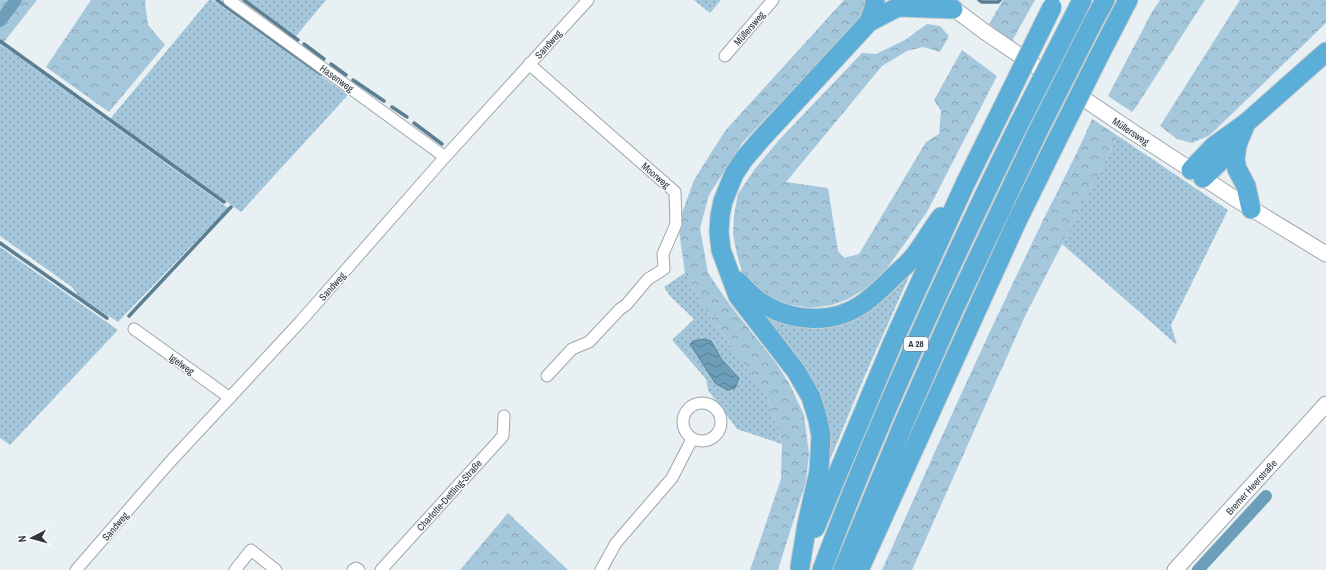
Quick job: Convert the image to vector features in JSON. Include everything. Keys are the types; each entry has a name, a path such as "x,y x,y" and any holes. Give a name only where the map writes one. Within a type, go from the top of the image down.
{"highway":[{"name":"A 28","path":"843,570 953,311 1038,130 1105,0"},
{"path":"859,570 1017,221 1128,0"},
{"path":"799,568 819,471 821,436 818,420 811,397 796,371 738,296 721,250 719,232 722,201 734,174 744,159 884,6 947,4"},
{"path":"799,568 894,342 965,184 1054,4"},
{"name":"A 28","path":"822,570 887,409 938,295 1020,122 1078,8"},
{"path":"1197,174 1214,146 1246,123 1326,52"},
{"path":"1246,123 1238,145 1235,160 1237,169 1246,186 1251,209"},
{"path":"1197,174 1238,145"},
{"path":"730,273 749,293 765,305 786,314 805,318 827,318 845,313 861,305 876,294 915,255 965,184"}],"main road":[{"name":"Müllersweg","path":"947,4 1083,98 1197,174 1251,209 1326,254"},
{"name":"Bremer Heerstraße","path":"1175,570 1326,404"}],"street":[{"name":"Hasenweg","path":"229,0 445,157"},
{"name":"Sandweg","path":"76,570 169,463 346,270 445,157 588,0"},
{"name":"Müllersweg","path":"725,56 773,0"},
{"name":"Moorweg","path":"529,64 675,192 676,224 664,254 664,269 648,279 589,342 572,349 547,376"},
{"name":"Igelweg","path":"134,329 230,398"},
{"name":"Charlotte-Dettling-Straße","path":"381,570 502,436 504,416"},
{"path":"601,570 616,543 672,478 692,439"},
{"path":"235,570 251,550 276,570"},
{"path":"353,570 356,568 359,570"}],"green space":[{"path":"0,0 37,0 0,47"},
{"path":"91,0 146,0 148,25 165,45 109,112 46,67"},
{"path":"209,0 213,0 348,95 241,212 110,119"},
{"path":"247,0 326,0 296,36"},
{"path":"694,0 721,0 710,13"},
{"path":"844,0 868,0 865,9 853,27 743,142 709,195 700,228 708,273 730,305 776,363 790,385 804,415 809,454 806,481 778,570 750,570 781,479 782,444 768,398 708,314 685,273 678,224 694,180 725,131"},
{"path":"1003,0 1035,0 1012,41 989,24"},
{"path":"1160,0 1205,0 1132,112 1108,96 1152,12"},
{"path":"1240,0 1326,0 1326,23 1210,135 1192,143 1177,139 1160,126"},
{"path":"927,24 940,26 949,36 940,52 923,47 907,51 882,66 786,182 828,188 838,251 844,258 859,254 926,142 939,134 941,111 934,100 962,50 997,76 927,212 888,267 870,286 848,299 832,305 812,308 791,305 768,296 748,283 742,272 737,255 733,234 734,215 738,194 754,170 779,140 862,53 876,54 905,40"},
{"path":"2,45 228,208 118,322 79,297 72,287 0,236 0,47"},
{"path":"1092,119 1118,136 1026,314 912,570 882,570 989,334"},
{"path":"1118,136 1228,210 1171,325 1177,345 1062,244"},
{"path":"0,247 118,330 10,445 0,438"},
{"path":"911,272 863,380 825,472 825,440 747,301 800,325"},
{"path":"685,273 708,314 768,398 782,444 737,429 708,390 706,379 672,340 694,319 670,296 664,287","holes":["711,341 722,360 739,378 728,390"]},
{"path":"508,513 568,570 460,570"}],"water":[{"path":"704,339 711,341 722,360 739,378 735,388 728,390 716,384 690,344 693,341"}],"waterway":[{"path":"0,21 16,0"},
{"path":"217,0 321,74"},
{"path":"244,0 298,40"},
{"path":"979,0 982,2 998,2 1000,0"},
{"path":"0,41 224,202"},
{"path":"304,44 324,59"},
{"path":"331,64 346,75"},
{"path":"353,80 384,101"},
{"path":"392,107 407,117"},
{"path":"414,123 442,144"},
{"path":"129,316 231,207"},
{"path":"0,243 107,318"},
{"path":"1198,570 1266,496"}]}
